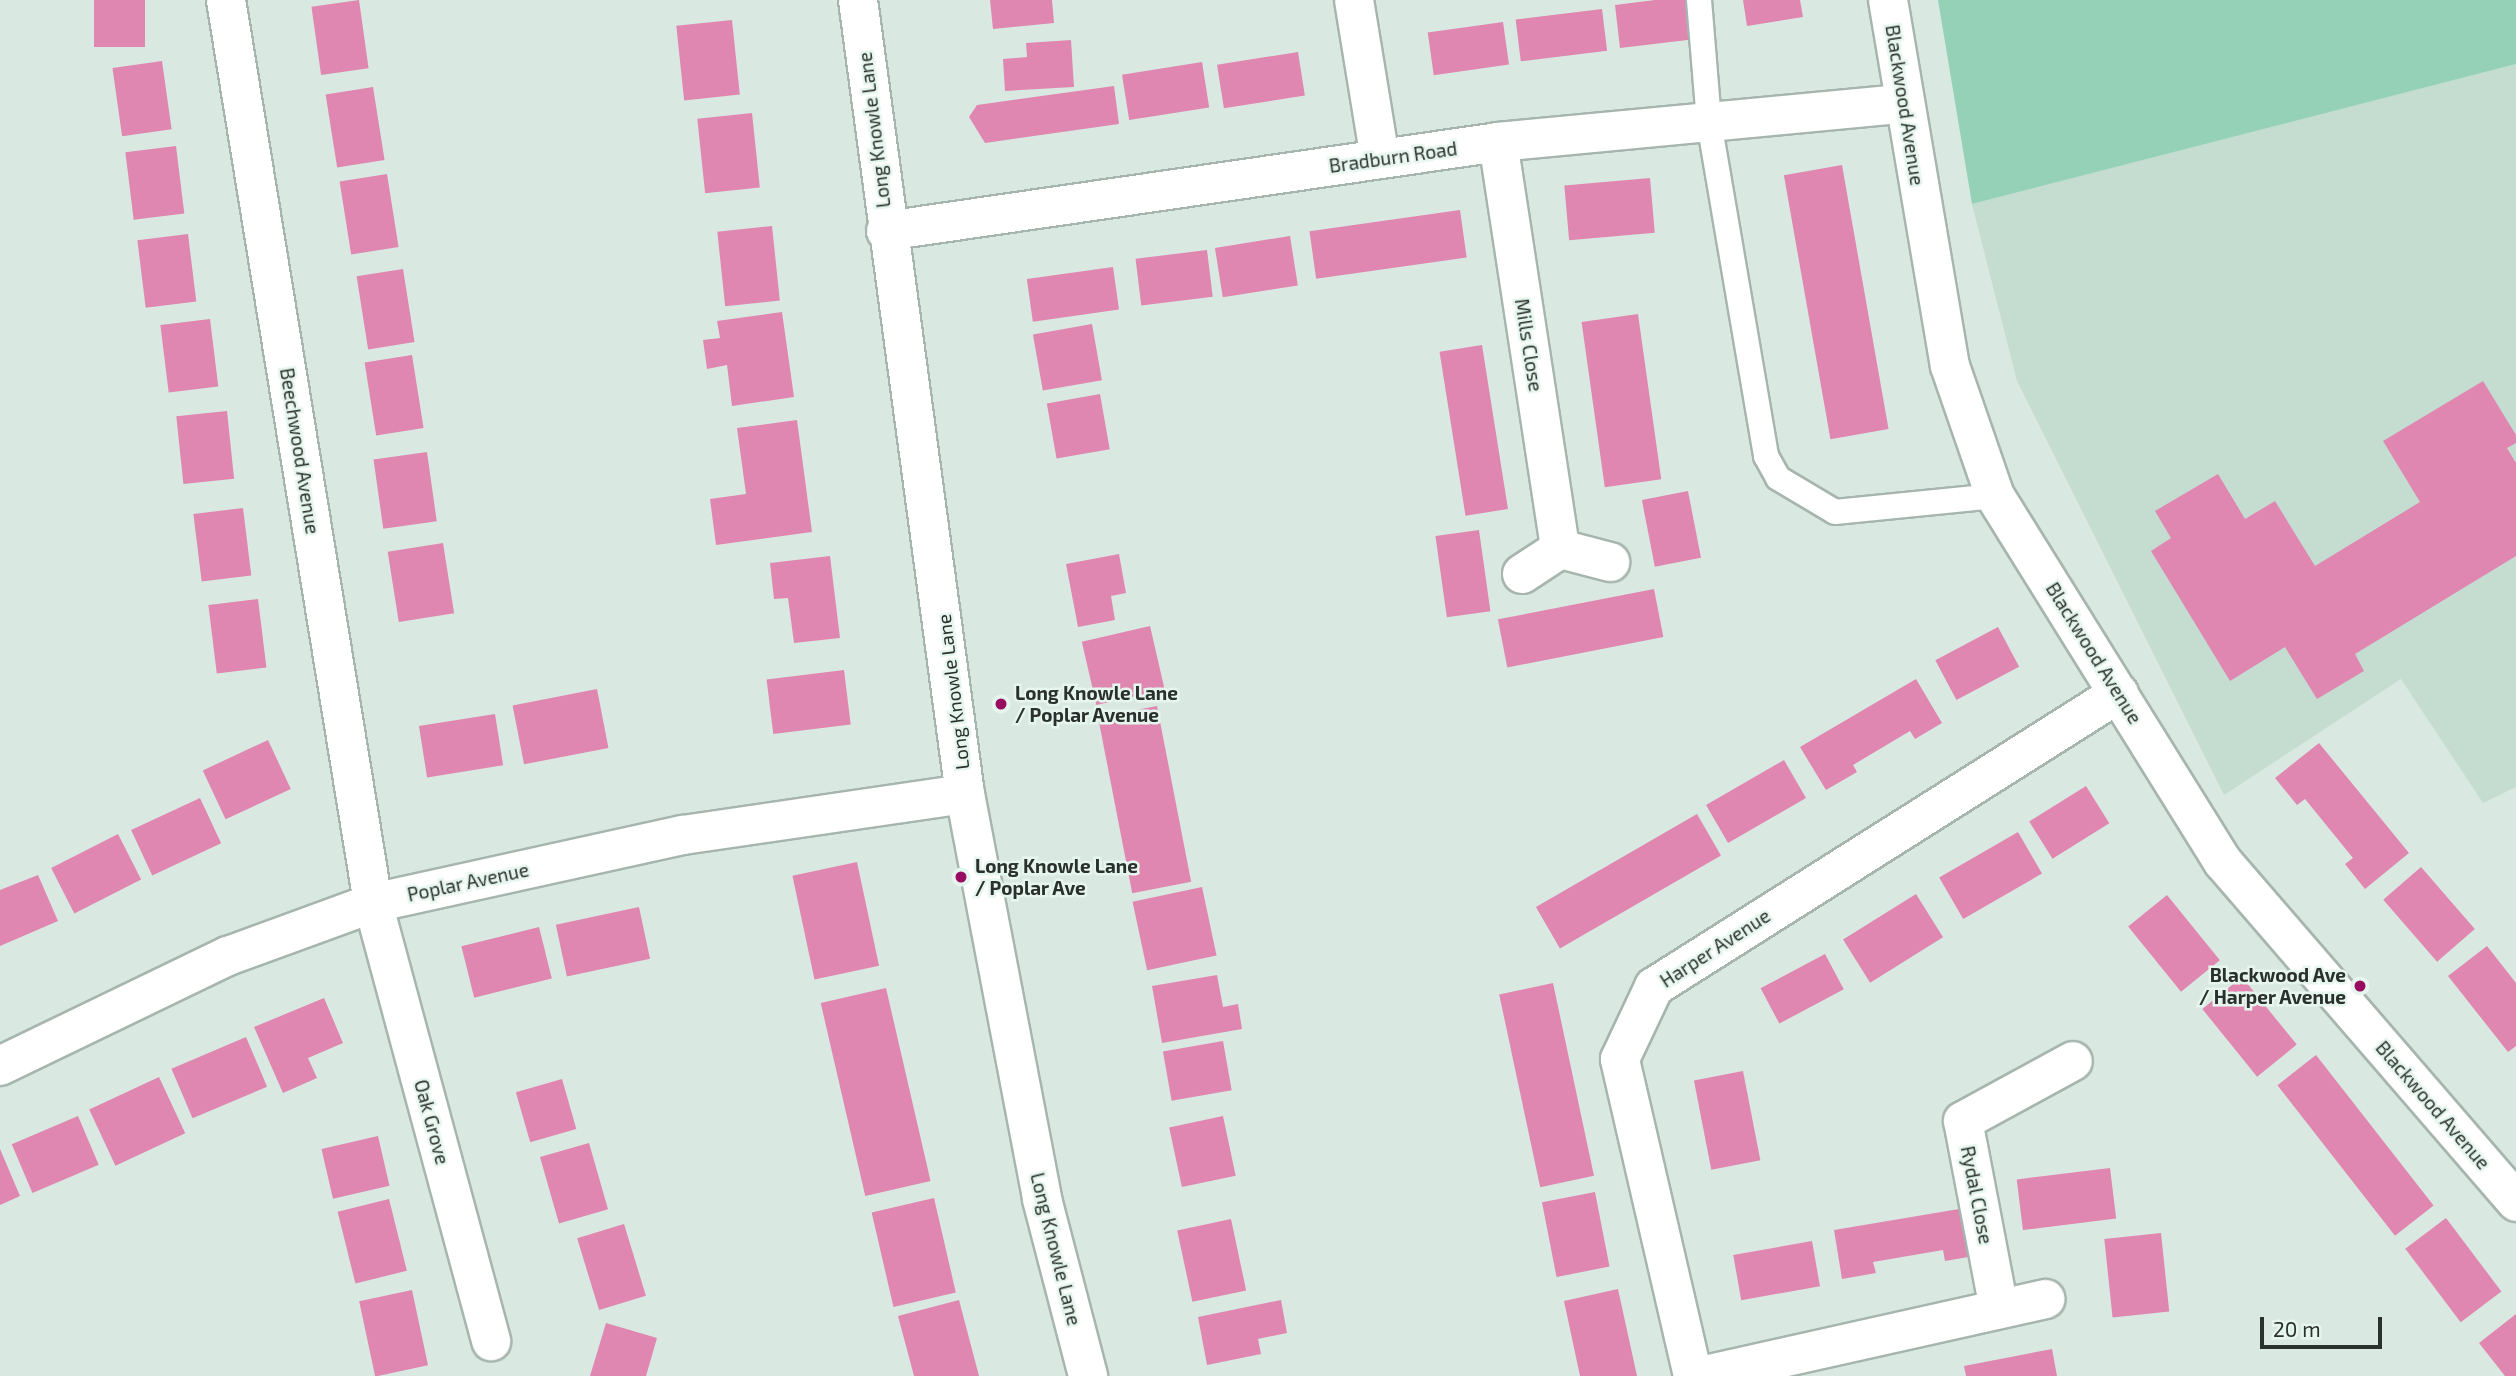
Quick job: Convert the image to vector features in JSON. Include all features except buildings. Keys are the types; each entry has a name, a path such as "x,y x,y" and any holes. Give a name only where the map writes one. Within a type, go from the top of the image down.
{"street":[{"name":"Beechwood Avenue","path":"226,0 373,903"},
{"name":"Long Knowle Lane","path":"858,0 886,231 946,625 965,794 1042,1199 1088,1376"},
{"path":"1354,0 1380,159"},
{"name":"Blackwood Avenue","path":"1888,0 1903,104 1950,366 1995,496 2223,862 2516,1202"},
{"name":"Bradburn Road","path":"886,231 1498,142 1903,104"},
{"name":"Mills Close","path":"1498,142 1560,549"},
{"path":"1522,574 1560,549 1610,562"},
{"name":"Harper Avenue","path":"1693,1376 1620,1059 1654,987 2119,693"},
{"name":"Poplar Avenue","path":"0,1066 228,956 373,903 683,835 965,794"},
{"name":"Oak Grove","path":"373,903 491,1341"},
{"name":"Rydal Close","path":"1999,1309 1963,1121 2073,1061"},
{"path":"1701,1376 2045,1299"}],"lane":[{"path":"1699,0 1709,122 1766,456 1778,478 1835,512 1995,496"}],"shaded area":[{"path":"2516,64 2516,787 2483,803 2401,679 2224,795 2017,381 1972,204"}],"green space":[{"path":"1938,0 2516,0 2516,64 1972,204"}],"place":[{"name":"Long Knowle Lane / Poplar Avenue","path":"1001,704"},
{"name":"Long Knowle Lane / Poplar Ave","path":"961,877"},
{"name":"Blackwood Ave / Harper Avenue","path":"2360,986"}]}
